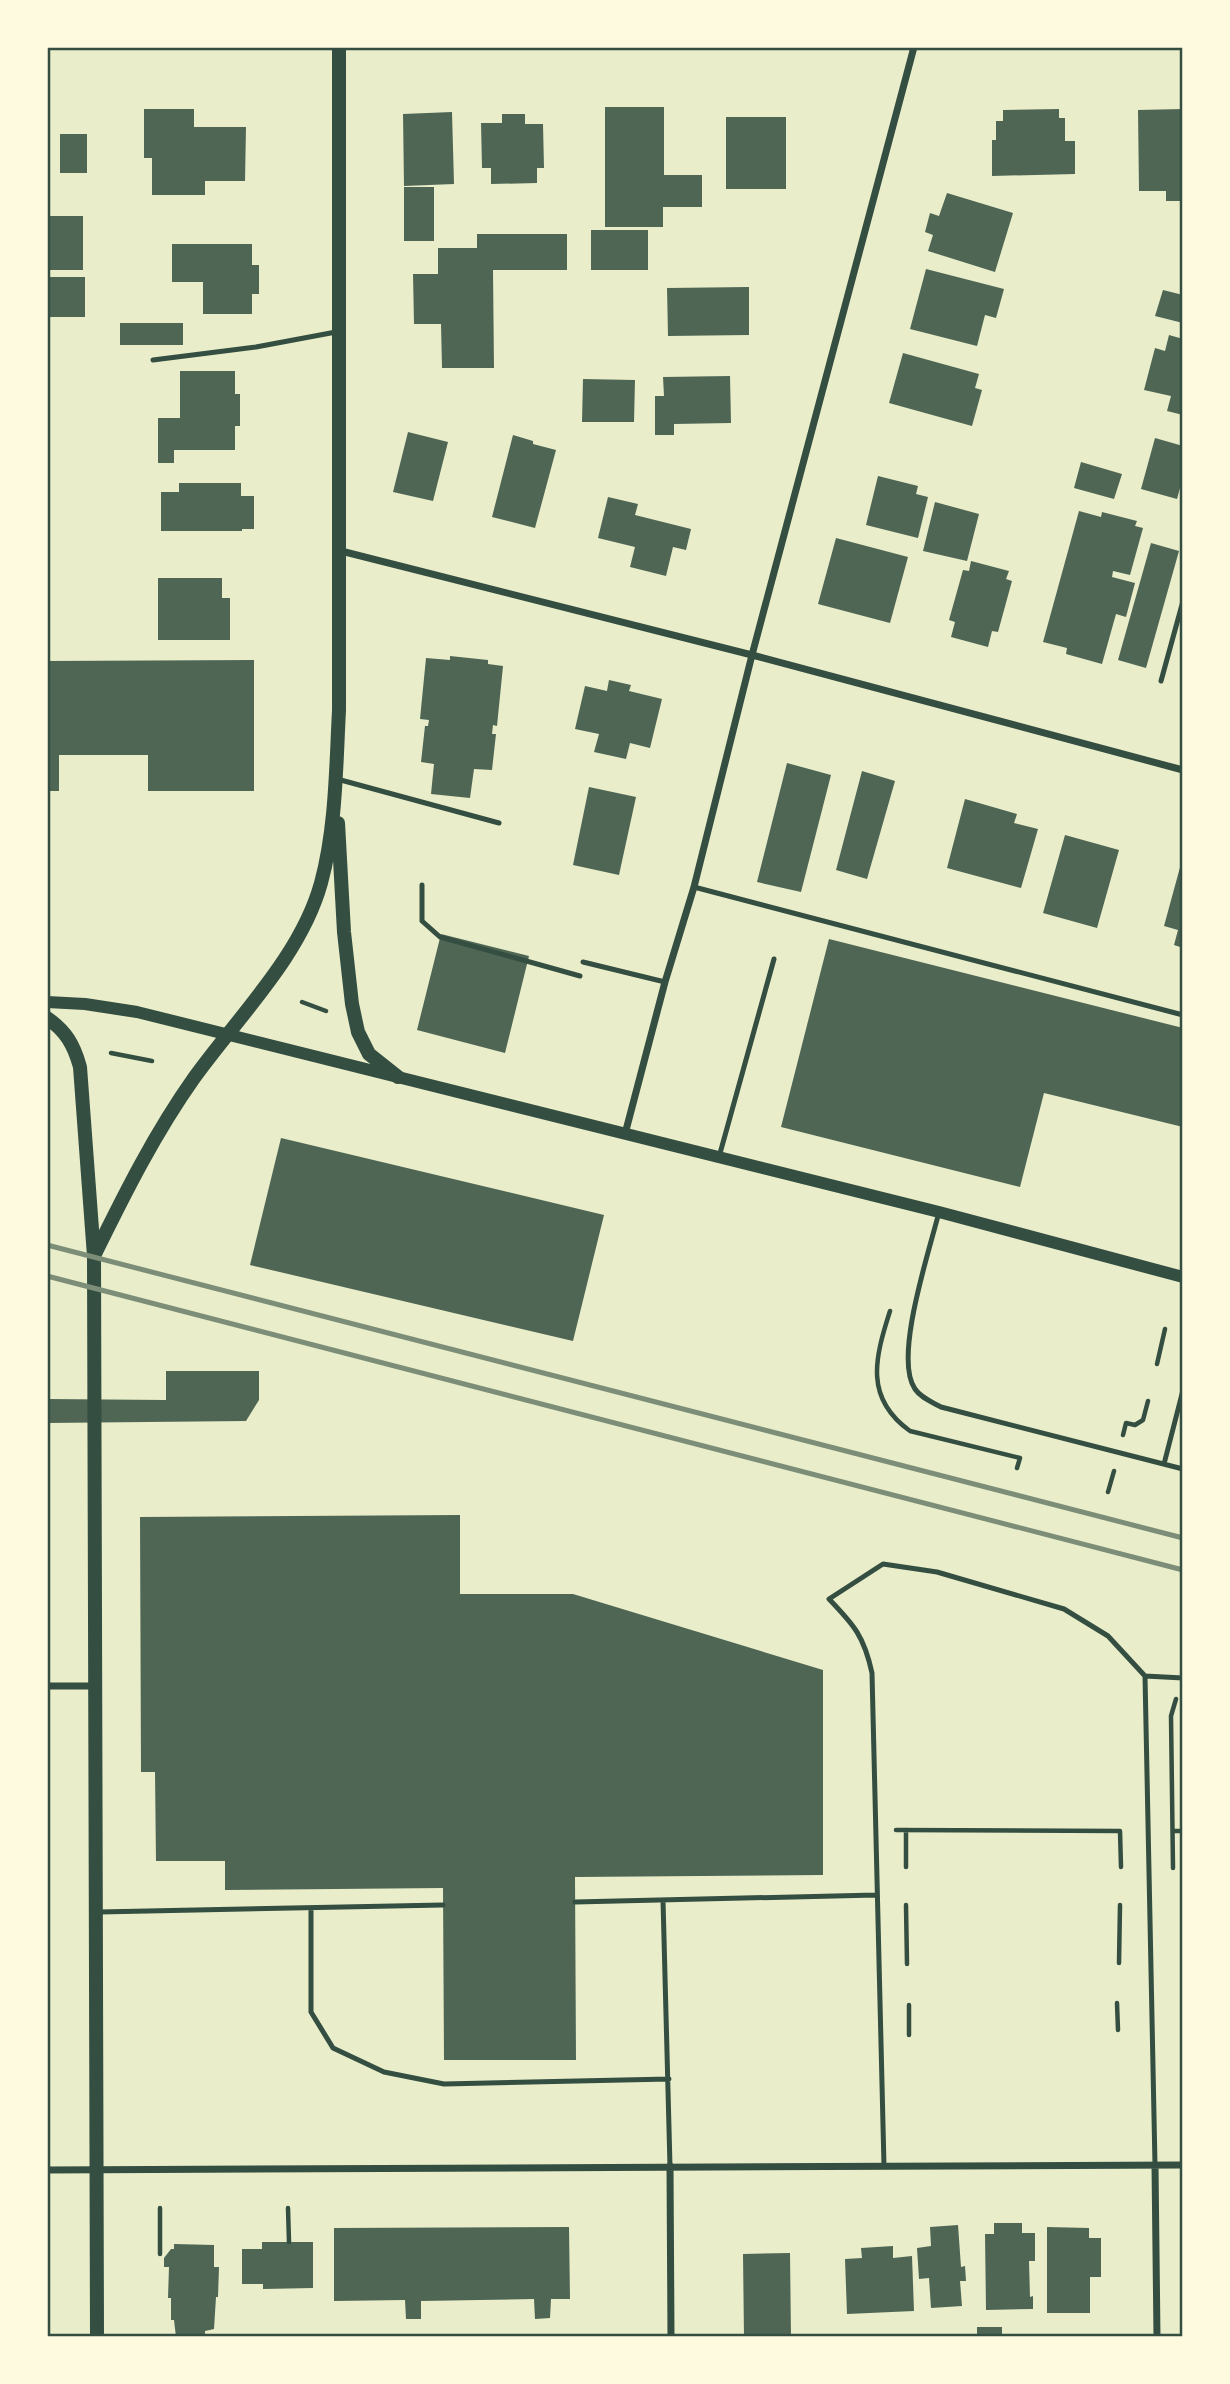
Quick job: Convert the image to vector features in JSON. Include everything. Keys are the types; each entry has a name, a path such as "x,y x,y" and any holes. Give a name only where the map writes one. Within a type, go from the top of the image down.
{"main road":[{"path":"339,47 341,551 336,779 344,932 358,1032 369,1054 398,1077"},
{"path":"94,1256 169,1114 280,963 313,905 329,848 336,779"},
{"path":"47,1018 66,1035 77,1054 80,1067 94,1256 97,2337"}],"street":[{"path":"625,1134 665,982 694,887 752,655 914,47"},
{"path":"341,551 752,655 1183,771"},
{"path":"47,1002 107,1007 228,1035 939,1212 1183,1277"},
{"path":"47,1686 95,1686"},
{"path":"1155,2165 1157,2337"},
{"path":"47,2170 1183,2165"},
{"path":"670,2166 670,2337"}],"lane":[{"path":"153,360 256,348 339,332"},
{"path":"1161,681 1183,601"},
{"path":"336,779 499,823"},
{"path":"422,885 422,921 440,937 580,976"},
{"path":"694,887 1183,1015"},
{"path":"719,1157 774,959"},
{"path":"583,962 665,982"},
{"path":"939,1212 907,1348 914,1388 923,1397 941,1407 1183,1469"},
{"path":"1164,1464 1183,1391"},
{"path":"884,2166 872,1673 861,1636 829,1598 883,1564 937,1572 1064,1609 1108,1636 1145,1676 1155,2165"},
{"path":"1145,1676 1183,1678"},
{"path":"575,1902 876,1895"},
{"path":"663,1900 670,2166"},
{"path":"95,1912 443,1905"},
{"path":"312,1908 312,2012 333,2048 384,2071 444,2084 669,2079"}],"path":[{"path":"302,1002 326,1011"},
{"path":"111,1052 152,1061"},
{"path":"1157,1364 1165,1329"},
{"path":"1173,1868 1171,1716 1176,1699"},
{"path":"874,1830 1121,1831 1121,1867"},
{"path":"906,1830 906,1867"},
{"path":"1173,1831 1183,1831"},
{"path":"906,1905 907,1964"},
{"path":"1119,1963 1120,1905"},
{"path":"1117,2003 1118,2030"},
{"path":"909,2005 909,2035"},
{"path":"160,2208 160,2254"},
{"path":"288,2208 289,2242"}],"building":[{"path":"605,107 664,107 664,175 702,175 702,207 663,207 663,227 605,227"},
{"path":"144,109 194,109 194,127 246,127 245,181 205,181 205,195 152,195 152,158 144,158"},
{"path":"1059,109 1059,118 1065,118 1065,141 1075,141 1075,174 992,176 992,140 996,140 996,121 1003,121 1003,110"},
{"path":"1183,109 1183,201 1166,201 1166,191 1139,191 1138,110"},
{"path":"452,112 454,184 404,186 403,114"},
{"path":"502,114 525,114 525,124 543,124 544,168 537,168 537,183 491,184 491,168 482,168 481,123 502,123"},
{"path":"726,117 786,117 786,189 726,189"},
{"path":"60,134 87,134 87,173 60,173"},
{"path":"404,187 434,187 434,241 404,241"},
{"path":"947,193 1013,213 995,272 928,251 933,235 925,232 930,213 939,216"},
{"path":"49,216 83,216 83,270 49,270"},
{"path":"591,230 648,230 648,270 591,270"},
{"path":"477,234 567,234 567,270 493,270 494,368 442,368 441,324 414,324 413,274 438,274 438,248 477,248"},
{"path":"172,244 252,244 252,265 259,265 259,294 252,294 252,314 203,314 203,282 172,282"},
{"path":"926,269 1004,289 996,318 985,315 977,346 910,329"},
{"path":"47,277 85,277 85,317 47,317"},
{"path":"749,287 749,335 668,336 667,288"},
{"path":"1163,290 1183,295 1183,323 1155,316"},
{"path":"120,323 183,323 183,345 120,345"},
{"path":"1169,335 1183,339 1183,415 1167,411 1171,396 1144,390 1155,348 1165,351"},
{"path":"903,353 979,374 975,388 982,390 972,426 889,403"},
{"path":"180,371 235,371 235,394 240,394 240,426 235,426 235,450 174,450 174,463 158,463 158,418 180,418"},
{"path":"730,376 731,423 674,424 674,435 655,435 655,396 664,396 663,377"},
{"path":"583,379 635,380 634,422 582,422"},
{"path":"408,432 448,442 433,501 393,492"},
{"path":"513,435 556,450 535,528 492,517"},
{"path":"1155,438 1183,446 1183,477 1177,499 1141,489"},
{"path":"1081,462 1122,474 1114,499 1074,488"},
{"path":"878,476 918,486 916,494 928,497 918,538 866,525"},
{"path":"179,483 241,483 241,496 254,496 254,529 161,531 161,492 179,492"},
{"path":"608,497 638,504 635,515 691,529 686,550 673,547 666,576 630,567 635,547 598,538"},
{"path":"935,502 979,514 967,561 923,551"},
{"path":"1079,511 1101,517 1102,512 1137,521 1135,526 1143,528 1130,575 1113,571 1112,577 1135,583 1126,617 1116,614 1102,664 1066,654 1067,648 1043,642"},
{"path":"836,538 908,557 890,623 818,604"},
{"path":"1151,543 1179,551 1146,668 1118,660"},
{"path":"971,561 1009,571 1006,579 1012,581 998,632 992,631 988,647 951,637 955,622 949,620 963,570 969,571"},
{"path":"158,578 222,578 222,598 230,598 230,640 158,640"},
{"path":"450,656 488,660 488,664 503,666 497,726 493,725 492,734 496,734 492,770 474,769 470,798 431,794 434,764 421,762 425,726 428,726 429,720 420,719 426,658 450,660"},
{"path":"254,660 254,791 148,791 148,755 59,755 59,791 47,791 47,661"},
{"path":"609,680 631,685 629,691 662,699 650,748 630,743 626,759 594,752 599,734 575,729 585,686 607,691"},
{"path":"787,763 831,775 801,892 757,882"},
{"path":"862,771 895,781 867,879 836,870"},
{"path":"589,787 636,797 619,875 573,865"},
{"path":"965,799 1017,814 1014,823 1038,829 1021,888 947,868"},
{"path":"1065,835 1119,850 1097,928 1043,913"},
{"path":"1182,860 1183,948 1174,945 1178,930 1164,926"},
{"path":"441,934 529,956 505,1053 417,1030"},
{"path":"829,939 1183,1028 1183,1127 1044,1093 1020,1187 781,1127"},
{"path":"281,1138 604,1215 573,1341 250,1265"},
{"path":"166,1371 259,1371 259,1400 246,1421 47,1423 47,1399 166,1400"},
{"path":"460,1515 460,1594 573,1594 823,1670 823,1875 575,1877 576,2060 444,2060 443,1888 225,1890 225,1861 156,1861 155,1772 141,1772 140,1517"},
{"path":"994,2223 1022,2223 1022,2233 1035,2233 1035,2261 1029,2261 1033,2309 986,2310 985,2234 994,2234"},
{"path":"958,2225 961,2267 965,2266 966,2281 960,2281 962,2306 931,2308 929,2278 919,2279 917,2248 931,2246 930,2227"},
{"path":"569,2227 570,2299 551,2299 550,2318 535,2319 534,2299 421,2301 421,2319 406,2319 405,2300 334,2301 334,2228"},
{"path":"1047,2227 1089,2228 1089,2238 1101,2238 1101,2277 1090,2277 1090,2313 1047,2313"},
{"path":"262,2242 313,2242 313,2288 263,2289 263,2284 242,2284 242,2249 262,2249"},
{"path":"174,2244 214,2245 214,2267 219,2267 218,2297 214,2329 205,2331 205,2337 176,2337 174,2320 171,2320 171,2298 168,2298 169,2267 164,2267 164,2258 174,2249"},
{"path":"893,2246 893,2258 912,2256 914,2311 847,2314 845,2259 862,2258 861,2248"},
{"path":"790,2253 791,2337 744,2337 743,2254"},
{"path":"977,2327 1002,2327 1002,2334 1020,2334 1020,2337 977,2337"}],"railway":[{"path":"47,1245 1183,1538"},
{"path":"47,1276 1183,1570"}]}
